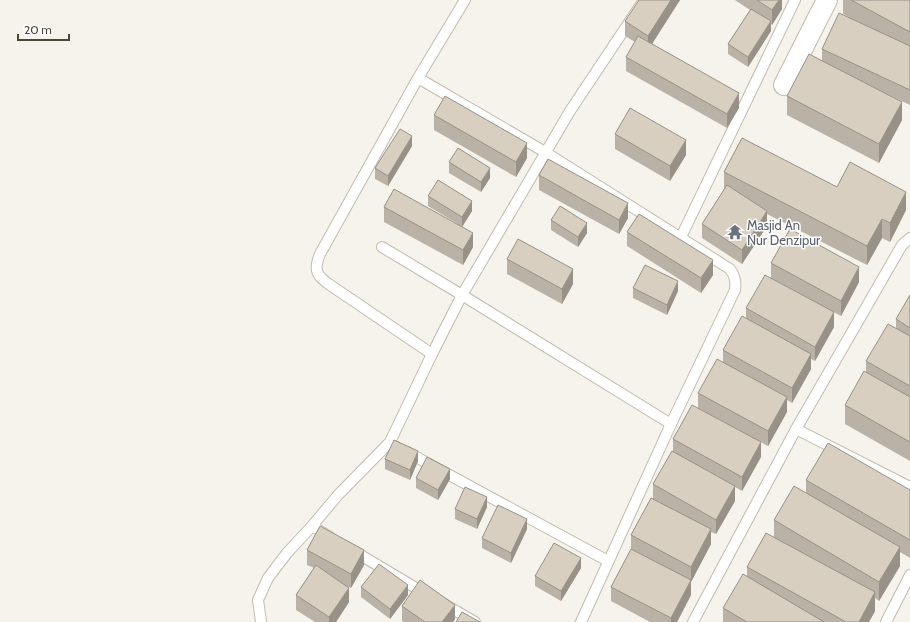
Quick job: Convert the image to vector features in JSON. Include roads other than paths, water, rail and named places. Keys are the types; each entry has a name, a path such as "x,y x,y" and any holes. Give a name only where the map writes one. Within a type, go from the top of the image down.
{"street":[{"path":"784,85 827,0"}],"lane":[{"path":"432,354 330,285 321,278 316,271 320,254 418,78 465,0"},
{"path":"261,622 258,600 268,578 287,553 338,495 390,442 462,295 570,111 644,0"},
{"path":"681,237 795,0"},
{"path":"418,78 545,152 681,237 730,269 736,280 735,290 671,424 581,622"},
{"path":"693,622 796,429 902,245 910,238"},
{"path":"382,247 671,424"},
{"path":"796,429 910,487"},
{"path":"390,442 608,561"},
{"path":"312,526 474,622"},
{"path":"886,622 910,575"}],"place":[{"name":"Masjid An Nur Denzipur","path":"735,232"}]}
